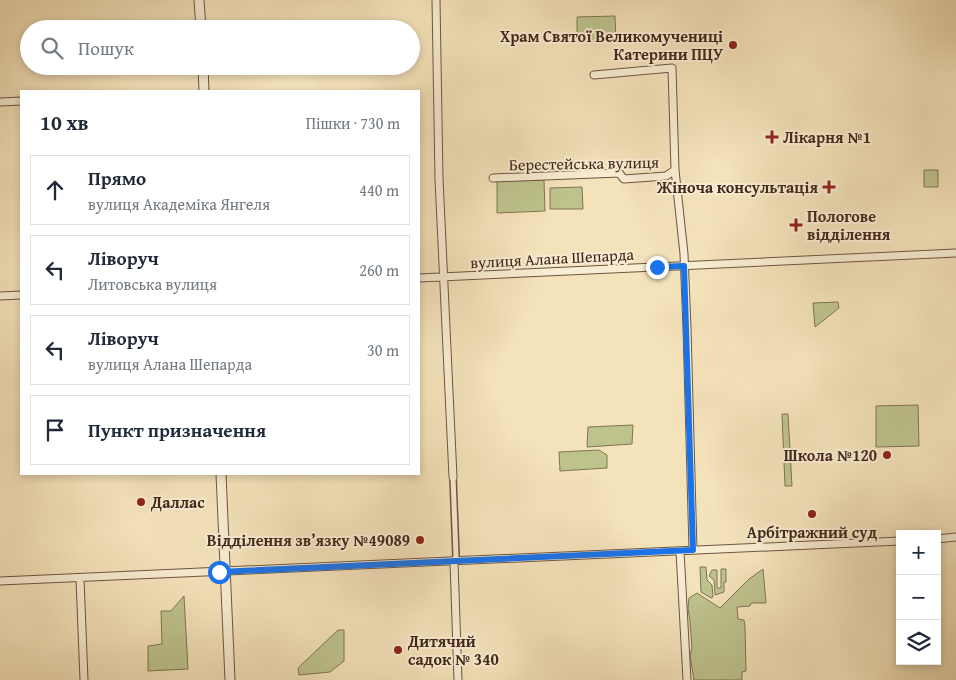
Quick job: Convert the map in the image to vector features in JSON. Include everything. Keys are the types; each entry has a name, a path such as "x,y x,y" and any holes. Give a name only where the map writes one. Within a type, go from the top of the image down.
{"street":[{"path":"199,0 200,20"},
{"path":"436,0 439,179 456,556 454,562 458,680"},
{"path":"594,75 672,68 675,170 684,266 693,550"},
{"path":"203,75 204,90"},
{"path":"0,102 20,101"},
{"name":"Берестейська вулиця","path":"493,178 619,173 624,179 666,176 675,170"},
{"name":"вулиця Алана Шепарда","path":"420,278 956,253"},
{"path":"0,296 20,295"},
{"path":"221,475 230,680"},
{"path":"941,539 956,537"},
{"path":"0,581 896,541"},
{"path":"680,551 687,680"},
{"path":"80,578 84,680"}],"green space":[{"path":"615,16 616,41 577,42 577,17"},
{"path":"924,170 938,170 938,187 924,187"},
{"path":"544,180 545,211 497,213 497,181"},
{"path":"582,187 583,209 550,209 550,188"},
{"path":"838,302 839,308 815,327 813,303"},
{"path":"918,405 919,446 876,447 876,406"},
{"path":"782,414 788,414 792,486 785,486"},
{"path":"633,425 632,444 587,447 588,427"},
{"path":"599,450 607,455 607,468 560,471 559,452"},
{"path":"700,567 706,567 707,580 712,585 713,597 711,598 701,592"},
{"path":"721,569 726,569 724,592 715,595 714,580 709,576 712,570 717,570 717,588 721,588"},
{"path":"763,569 766,603 751,603 750,606 737,607 738,619 744,620 745,626 746,671 742,672 742,680 694,680 690,656 692,648 688,608 689,598 697,593 720,608 749,579"},
{"path":"184,596 188,669 148,671 148,646 162,644 161,611 171,611"},
{"path":"338,630 344,630 344,661 330,672 299,675 298,668"}],"place":[{"name":"Храм Святої Великомучениці Катерини ПЦУ","path":"733,45"},
{"name":"Лікарня №1","path":"772,137"},
{"name":"Жіноча консультація","path":"829,187"},
{"name":"Пологове відділення","path":"796,225"},
{"name":"Школа №120","path":"887,455"},
{"name":"Даллас","path":"141,502"},
{"name":"Арбітражний суд","path":"812,514"},
{"name":"Відділення зв’язку №49089","path":"420,540"},
{"name":"Дитячий садок № 340","path":"398,650"}],"route":[{"path":"219,572 693,550 684,266 657,267"}]}
